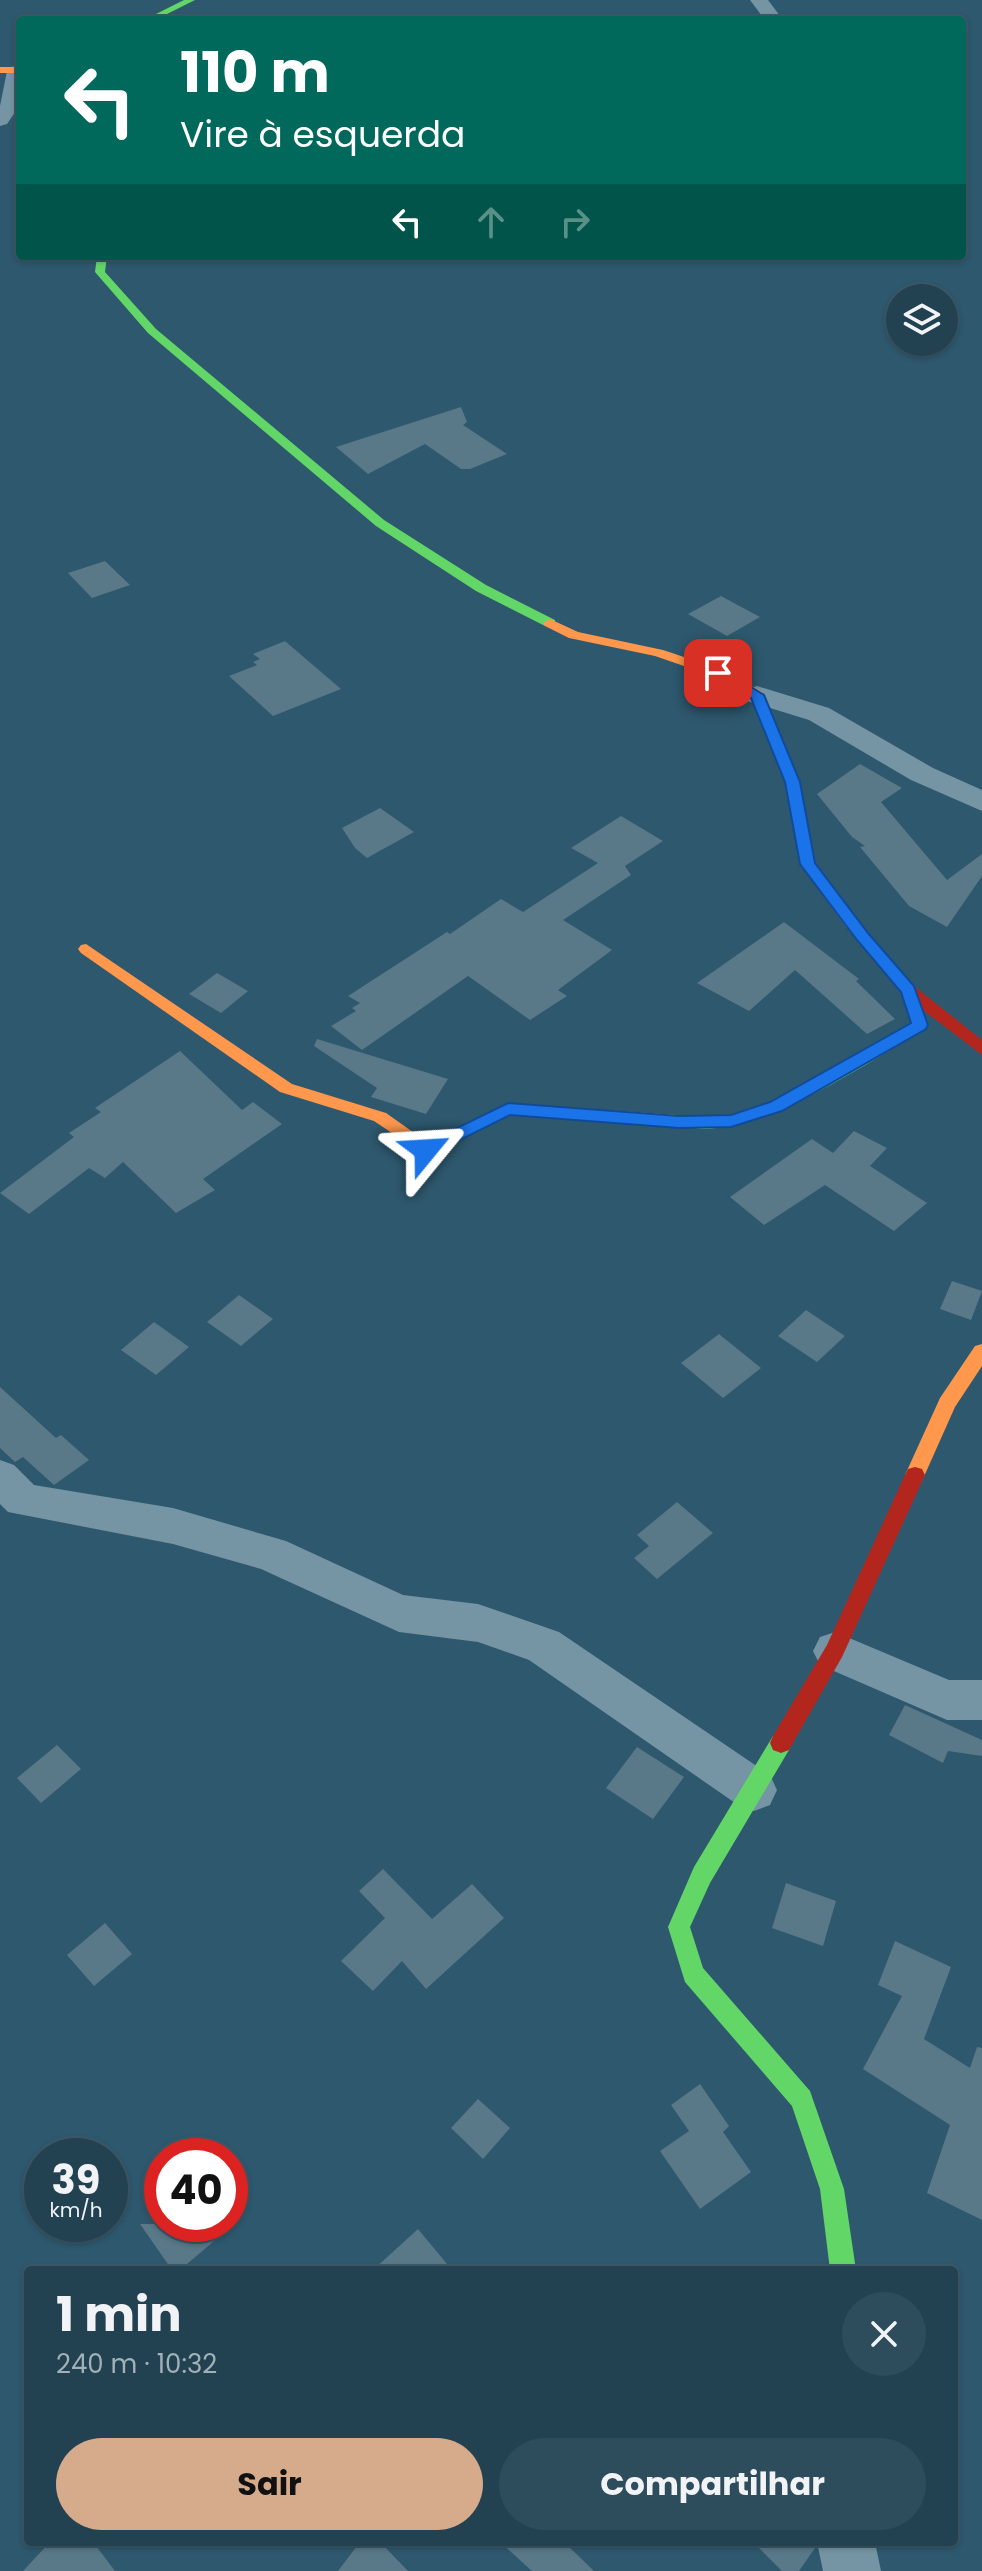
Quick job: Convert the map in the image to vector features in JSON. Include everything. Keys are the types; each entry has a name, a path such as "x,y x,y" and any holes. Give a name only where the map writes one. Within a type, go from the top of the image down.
{"street":[{"path":"157,16 191,0"},
{"path":"6,120 16,92 12,70"},
{"path":"102,260 100,272 152,331 380,523 481,588 574,635 658,653 718,673 757,695 819,714 922,774 982,802"},
{"path":"757,695 793,782 807,864 862,937 908,990 982,1049"},
{"path":"86,949 286,1088 380,1117 426,1150 508,1109 679,1122 731,1121 776,1106 920,1025 908,990"},
{"path":"842,2266 832,2189 802,2099 693,1974 679,1927 702,1875 835,1651 947,1403 982,1351"},
{"path":"0,1477 23,1500 173,1526 271,1554 399,1613 478,1623 544,1646 754,1790"},
{"path":"835,1651 947,1700 982,1700"},
{"path":"847,2546 852,2571"}],"building":[{"path":"461,407 467,422 463,425 507,454 470,469 461,469 425,444 368,474 336,447"},
{"path":"105,561 130,585 92,598 68,573"},
{"path":"721,596 760,617 727,636 688,614"},
{"path":"285,641 341,689 273,716 229,676 257,665 253,662 260,659 253,654"},
{"path":"860,764 902,788 881,802 947,880 982,854 982,876 947,927 909,906 860,847 865,846 852,837 817,794"},
{"path":"380,808 414,832 367,858 355,848 342,828"},
{"path":"621,816 663,841 625,866 631,875 563,920 612,950 558,990 567,996 530,1020 468,976 362,1050 331,1026 356,1011 352,1008 360,1003 348,996 501,899 523,912 598,863 571,848"},
{"path":"784,922 859,979 856,981 895,1019 867,1034 795,970 749,1011 697,983"},
{"path":"217,973 248,991 221,1013 189,994"},
{"path":"317,1039 448,1079 426,1114 371,1097 377,1088 314,1046"},
{"path":"180,1051 242,1110 253,1102 282,1124 203,1179 215,1190 176,1213 123,1162 105,1178 89,1168 29,1214 0,1193 74,1137 69,1133 101,1112 95,1108"},
{"path":"854,1131 887,1148 870,1166 927,1203 894,1231 825,1185 764,1225 730,1197 812,1139 833,1153"},
{"path":"952,1281 982,1291 971,1320 940,1309"},
{"path":"239,1295 273,1319 241,1346 207,1322"},
{"path":"806,1310 845,1336 817,1362 778,1336"},
{"path":"154,1322 189,1347 156,1375 121,1350"},
{"path":"719,1334 761,1368 723,1398 681,1363"},
{"path":"0,1387 56,1438 61,1435 89,1460 54,1485 23,1457 15,1462 0,1448"},
{"path":"677,1502 713,1533 657,1579 634,1558 649,1546 637,1535"},
{"path":"905,1705 982,1740 982,1756 948,1751 943,1763 889,1735"},
{"path":"57,1745 81,1769 41,1803 17,1778"},
{"path":"637,1747 684,1777 653,1819 606,1788"},
{"path":"383,1869 432,1919 472,1884 504,1918 426,1989 402,1961 373,1991 341,1961 385,1918 359,1891"},
{"path":"786,1883 836,1901 823,1946 772,1928"},
{"path":"105,1923 132,1954 94,1986 67,1955"},
{"path":"895,1941 951,1967 924,2039 970,2068 977,2047 982,2048 982,2220 927,2193 950,2125 863,2069 902,1996 878,1985"},
{"path":"700,2084 729,2126 723,2132 751,2172 700,2209 660,2151 689,2131 671,2105"},
{"path":"478,2099 510,2128 483,2159 451,2128"},
{"path":"418,2229 449,2266 377,2266"},
{"path":"153,2242 213,2242 185,2266 169,2266"},
{"path":"46,2546 96,2546 115,2571 23,2571"},
{"path":"357,2546 384,2546 408,2571 338,2571"},
{"path":"504,2546 568,2546 594,2571 532,2571"},
{"path":"757,2546 815,2546 799,2571 782,2571"}],"traffic: fast":[{"path":"157,16 191,0"},
{"path":"102,260 100,272 152,331 380,523 481,588 550,623"},
{"path":"690,1122 731,1121 776,1106 920,1025 908,990"},
{"path":"781,1743 702,1875 679,1927 693,1974 802,2099 832,2189 842,2266"}],"traffic: slow":[{"path":"0,70 16,70"},
{"path":"550,623 574,635 658,653 718,673 757,695 793,782 807,864 852,924"},
{"path":"86,949 286,1088 380,1117 426,1150 508,1109 690,1122"},
{"path":"915,1475 947,1403 982,1351"}],"traffic: jam":[{"path":"852,924 908,990 982,1049"},
{"path":"781,1743 835,1651 915,1475"}],"route":[{"path":"426,1150 508,1109 679,1122 731,1121 776,1106 920,1025 908,990 862,937 807,864 793,782 757,695 718,673"}]}
